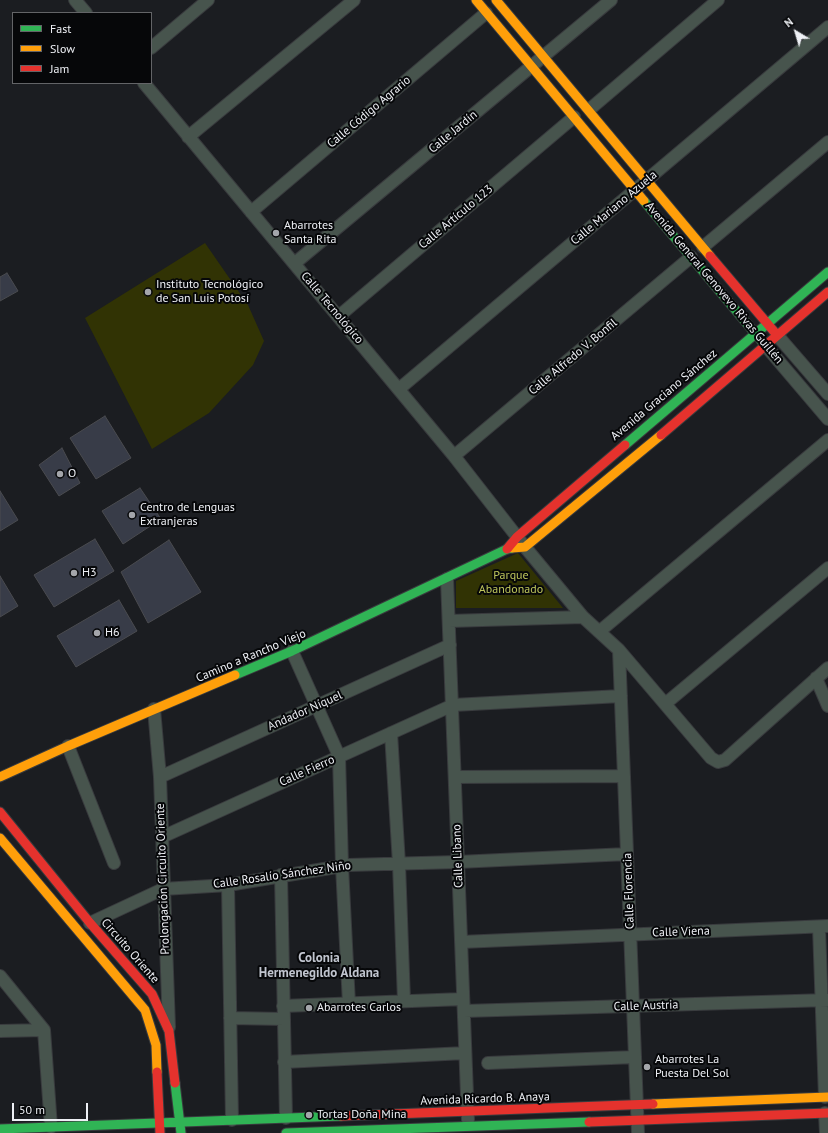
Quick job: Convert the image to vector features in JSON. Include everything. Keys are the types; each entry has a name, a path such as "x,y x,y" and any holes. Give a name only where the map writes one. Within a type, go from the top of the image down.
{"street":[{"path":"75,0 85,12"},
{"path":"152,47 208,0"},
{"path":"188,137 354,0"},
{"name":"Avenida General Genovevo Rivas Guillén","path":"476,0 828,419"},
{"name":"Calle Jardín","path":"295,263 611,0"},
{"path":"590,110 718,0"},
{"name":"Avenida General Genovevo Rivas Guillén","path":"498,1 828,394"},
{"name":"Calle Código Agrario","path":"251,212 486,13"},
{"name":"Calle Mariano Azuela","path":"399,389 828,27"},
{"name":"Calle Tecnológico","path":"145,84 454,456 525,548 583,617 619,650 711,758 718,762 725,760 816,678"},
{"name":"Calle Artículo 123","path":"339,316 574,117"},
{"path":"703,246 828,142"},
{"name":"Calle Alfredo V. Bonfil","path":"454,456 691,257"},
{"name":"Avenida Graciano Sánchez","path":"517,537 828,272"},
{"path":"525,548 652,443 765,344 828,292"},
{"path":"641,431 652,443"},
{"path":"600,631 828,440"},
{"name":"Camino a Rancho Viejo","path":"507,549 517,537"},
{"name":"Camino a Rancho Viejo","path":"0,777 154,709 292,652 507,549 525,548"},
{"path":"666,704 828,568"},
{"name":"Calle Libano","path":"447,579 468,1129"},
{"path":"449,621 583,617"},
{"name":"Andador Níquel","path":"160,777 450,645"},
{"name":"Calle Florencia","path":"619,650 638,1133"},
{"path":"292,652 339,756 342,866 349,1004"},
{"path":"828,668 816,678 828,706"},
{"path":"453,705 621,696"},
{"name":"Calle Fierro","path":"162,837 453,705"},
{"name":"Prolongación Circuito Oriente","path":"154,709 160,777 169,1031"},
{"path":"391,733 399,864 404,1001"},
{"path":"68,746 114,863"},
{"path":"455,777 624,776"},
{"name":"Circuito Oriente","path":"0,812 90,923 152,994 169,1031 181,1133"},
{"path":"0,838 145,1010 156,1045 160,1128"},
{"name":"Calle Rosalío Sánchez Niño","path":"90,923 163,888 228,885 342,866 627,854"},
{"path":"281,875 286,1118"},
{"path":"228,885 232,1120"},
{"path":"824,927 827,1097"},
{"name":"Calle Viena","path":"461,942 824,927"},
{"path":"120,980 132,971"},
{"path":"0,976 44,1030 51,1127"},
{"path":"283,1006 463,999"},
{"name":"Calle Austria","path":"464,1011 825,1000"},
{"path":"230,1018 284,1020"},
{"path":"0,1031 44,1030"},
{"path":"156,1045 169,1031"},
{"path":"284,1062 465,1053"},
{"path":"488,1063 635,1057"},
{"name":"Avenida Ricardo B. Anaya","path":"0,1129 51,1127 160,1128 180,1123 232,1120 827,1097"},
{"path":"286,1133 468,1129 637,1119 827,1113 826,1133"}],"green space":[{"path":"205,243 248,305 264,341 253,365 209,413 152,449 85,318"},
{"name":"Parque Abandonado","path":"518,553 563,608 456,608 456,581"}],"building":[{"path":"7,273 18,291 0,301 0,277"},
{"path":"105,416 131,458 96,479 70,438"},
{"name":"O","path":"62,448 80,483 59,496 39,465"},
{"name":"Centro de Lenguas Extranjeras","path":"140,488 161,519 123,544 102,511"},
{"path":"0,491 18,520 0,531"},
{"name":"H3","path":"95,539 114,571 54,607 34,575"},
{"path":"169,540 201,592 148,623 121,572"},
{"path":"0,576 18,606 0,617"},
{"name":"H6","path":"119,600 137,631 76,667 57,636"}],"traffic: fast":[{"path":"644,201 765,345"},
{"path":"625,445 828,272"},
{"path":"235,675 292,651 507,549 512,548"},
{"path":"175,1083 181,1133"},
{"path":"0,1129 341,1116"},
{"path":"286,1133 589,1122"}],"traffic: slow":[{"path":"476,0 644,201"},
{"path":"496,0 710,256"},
{"path":"512,548 525,547 661,435"},
{"path":"0,777 68,746 235,675"},
{"path":"0,838 145,1010 156,1045 157,1072"},
{"path":"653,1104 828,1097"}],"traffic: jam":[{"path":"710,256 777,335"},
{"path":"661,435 828,292"},
{"path":"507,549 517,537 625,445"},
{"path":"0,812 90,923 152,994 169,1031 175,1083"},
{"path":"157,1072 160,1133"},
{"path":"341,1116 653,1104"},
{"path":"589,1122 828,1113"}],"place":[{"name":"Abarrotes Santa Rita","path":"276,233"},
{"name":"Instituto Tecnológico de San Luis Potosí","path":"148,292"},
{"name":"O","path":"60,474"},
{"name":"Centro de Lenguas Extranjeras","path":"132,515"},
{"name":"H3","path":"74,573"},
{"name":"H6","path":"97,633"},
{"name":"Abarrotes Carlos","path":"309,1008"},
{"name":"Abarrotes La Puesta Del Sol","path":"647,1067"},
{"name":"Tortas Doña Mina","path":"309,1115"}],"district":[{"name":"Colonia Hermenegildo Aldana","path":"319,966"}]}
